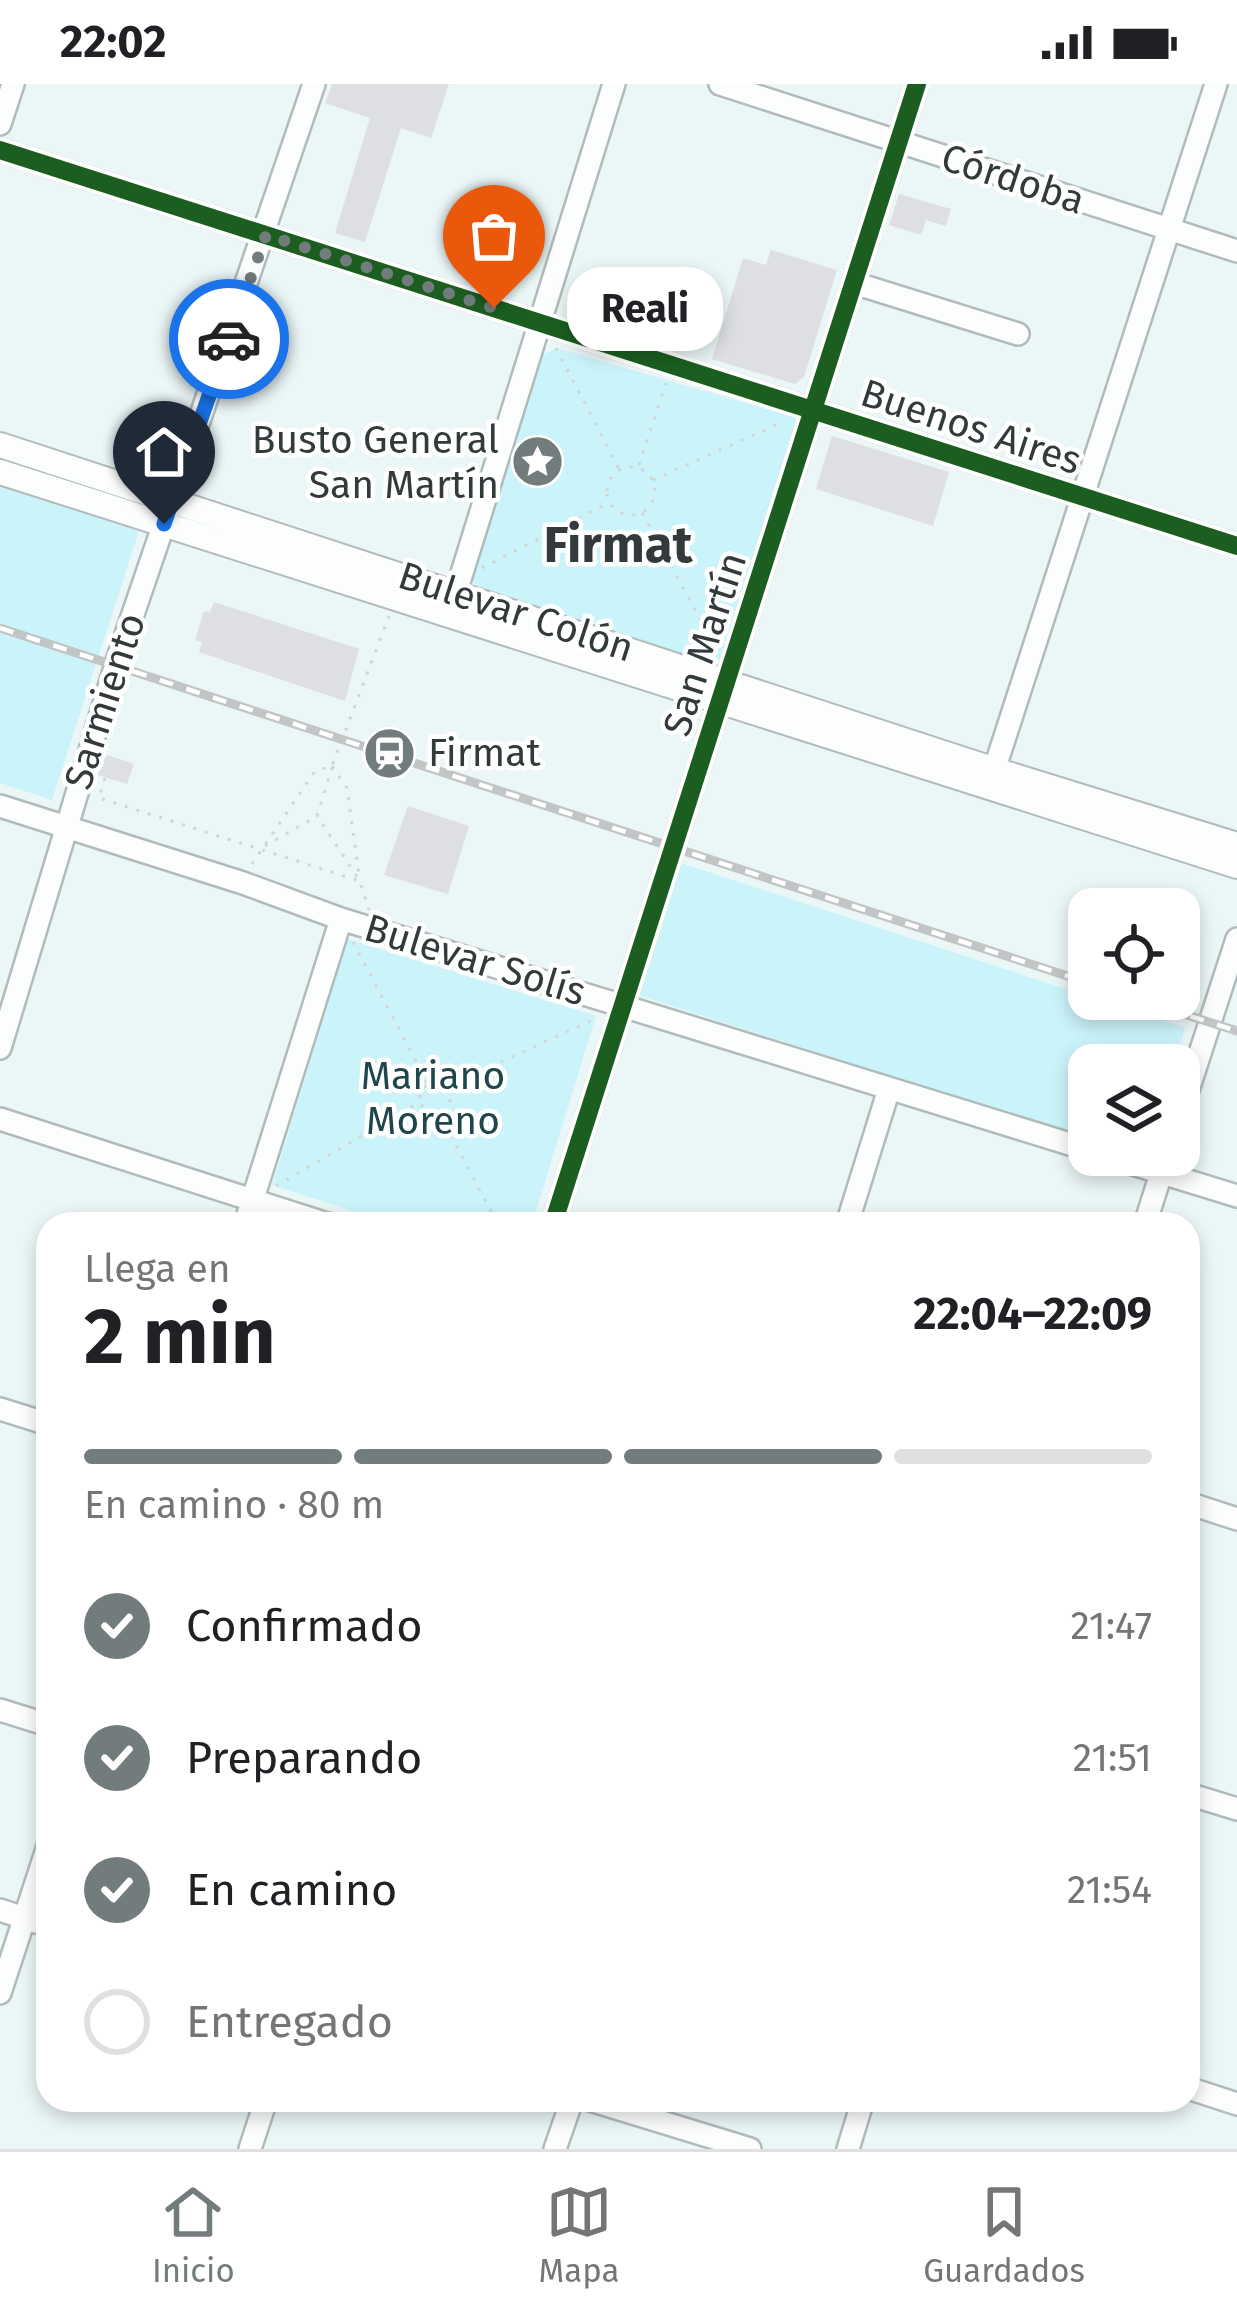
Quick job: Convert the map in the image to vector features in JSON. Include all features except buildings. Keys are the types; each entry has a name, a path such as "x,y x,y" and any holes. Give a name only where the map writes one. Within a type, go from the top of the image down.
{"main road":[{"name":"Bulevar Colón","path":"0,446 172,499 453,604 992,779 1237,866"},
{"name":"Bulevar Colón","path":"0,472 395,598 453,604"},
{"name":"Bulevar Colón","path":"992,779 1237,845"}],"street":[{"path":"0,124 13,84"},
{"name":"Sarmiento","path":"0,1048 65,827 314,84"},
{"path":"453,604 614,84"},
{"name":"Córdoba","path":"720,84 1237,251"},
{"name":"San Martín","path":"558,1212 917,84"},
{"path":"992,779 1216,84"},
{"name":"Buenos Aires","path":"0,150 1237,546"},
{"path":"854,283 1018,334"},
{"name":"Bulevar Solís","path":"0,806 341,919 1068,1143"},
{"path":"248,1212 341,919"},
{"path":"1200,1055 1236,947"},
{"path":"851,1212 889,1088"},
{"path":"0,1119 290,1212"},
{"path":"1149,1212 1160,1176"},
{"path":"1191,1176 1237,1196"},
{"path":"0,1409 36,1420"},
{"path":"1200,1506 1237,1519"},
{"path":"0,1710 36,1721"},
{"path":"1200,1798 1237,1809"},
{"path":"0,1993 36,1884"},
{"path":"0,1910 36,1922"},
{"path":"1200,2092 1237,2104"},
{"path":"250,2149 262,2112"},
{"path":"555,2149 568,2112"},
{"path":"629,2112 750,2149"},
{"path":"848,2149 859,2112"}],"path":[{"path":"539,322 619,469"},
{"path":"638,467 673,365"},
{"path":"653,480 813,410"},
{"path":"638,467 653,480 655,499 642,513 622,515 608,503 606,486 619,469 638,467"},
{"path":"453,604 469,575 608,503"},
{"path":"642,513 722,658 725,692"},
{"path":"260,849 316,816 395,598"},
{"path":"243,883 260,849 315,771 332,766"},
{"path":"332,766 347,788 359,881 375,928"},
{"path":"105,778 99,798 359,881"},
{"path":"316,816 359,881"},
{"path":"341,919 428,1084"},
{"path":"446,1088 622,1006"},
{"path":"428,1084 446,1088 450,1097 439,1114 427,1112 419,1102 428,1084"},
{"path":"252,1200 419,1102"},
{"path":"439,1114 491,1212"}],"green space":[{"path":"556,348 794,417 800,425 722,658 712,663 479,589 469,575 539,357"},
{"path":"0,486 139,531 52,800 0,783"},
{"path":"681,863 1068,990 1068,1020 1161,1020 1185,1028 1180,1044 1068,1044 1068,1133 638,995"},
{"name":"Mariano Moreno","path":"348,939 596,1016 536,1212 356,1212 272,1185"}],"railway":[{"path":"0,628 1068,976"},
{"path":"1200,1019 1237,1031"}],"cycle path":[{"path":"557,1212 917,84"},
{"path":"0,150 1237,546"}],"way so far":[{"path":"229,339 266,235 494,308"}],"place":[{"name":"Reali","path":"494,308"},
{"name":"Busto General San Martín","path":"538,462"},
{"name":"Firmat","path":"389,753"}],"district":[{"name":"Firmat","path":"618,545"}],"route":[{"path":"164,524 229,339"}]}
